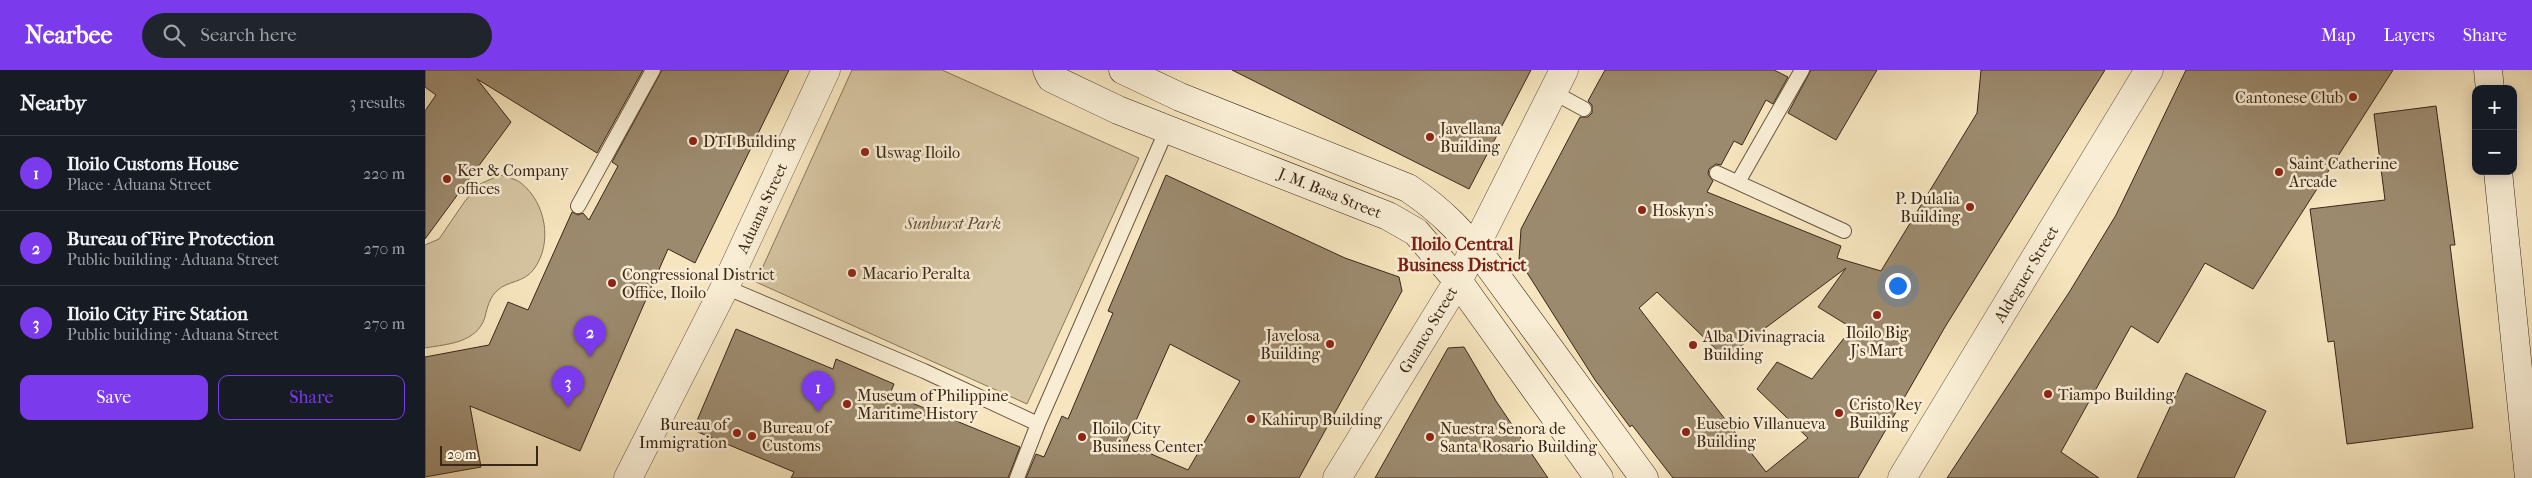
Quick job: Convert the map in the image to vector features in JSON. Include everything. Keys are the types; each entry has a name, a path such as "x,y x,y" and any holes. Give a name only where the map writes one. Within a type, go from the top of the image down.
{"street":[{"name":"Aduana Street","path":"628,478 725,287 826,70"},
{"name":"J. M. Basa Street","path":"1123,70 1180,97 1408,188 1434,205 1463,233 1474,247 1644,478"},
{"name":"Aldeguer Street","path":"1902,478 2149,70"},
{"path":"2488,70 2490,85"},
{"name":"J. M. Basa Street","path":"1051,73 1118,110 1388,216 1416,232 1458,280 1599,478"},
{"name":"Guanco Street","path":"1337,478 1458,280 1558,81"},
{"path":"2498,175 2529,478"}],"lane":[{"path":"578,206 653,70"},
{"path":"1738,182 1801,70"},
{"path":"1558,81 1584,109"},
{"path":"1017,478 1038,424 1167,129"},
{"path":"1717,173 1844,231"},
{"path":"725,287 924,371 1038,424"}],"green space":[{"name":"Sunburst Park","path":"852,70 942,70 1139,158 1027,404 756,282"},
{"path":"500,175 521,183 530,191 536,201 541,212 545,236 540,259 530,274 502,287 493,295 481,326 469,337 461,341 425,348 425,245 439,239 465,201 480,184"}],"building":[{"path":"425,70 643,70 597,153 477,79 511,122 425,239 425,111 436,95 425,87"},
{"path":"662,70 789,70 695,263 668,249 580,451 470,406 481,467 425,477 425,357 489,345 508,302 528,310 572,212 578,215 583,213 589,220 618,166 612,162"},
{"name":"Javellana Building","path":"1232,70 1531,70 1469,189"},
{"path":"1605,70 1774,70 1788,77 1773,104 1766,100 1742,145 1734,141 1721,165 1716,164 1709,169 1708,174 1713,181 1707,192 1841,246 1837,258 1881,271 1977,113 1981,70 2105,70 1945,327 1858,478 1673,478 1632,425 1630,427 1595,380 1519,260 1521,229 1580,117 1588,117 1592,113 1592,105 1588,101","holes":["1846,268 1818,307 1852,328 1812,379 1777,362 1757,389 1808,438 1766,472 1639,308 1657,292 1725,358"]},
{"path":"1811,70 1877,70 1836,140 1788,113"},
{"path":"2186,70 2393,70 2253,289 2205,263 2158,343 2131,326 2061,452 2099,478 1947,478 2070,291 2116,215"},
{"path":"2436,106 2455,245 2450,245 2473,428 2347,444 2334,341 2328,342 2310,209 2385,200 2374,114"},
{"path":"1166,175 1345,258 1399,277 1402,291 1299,478 1026,478 1036,454 1044,457 1062,416 1068,419 1113,313 1108,311","holes":["1170,344 1240,381 1188,470 1126,443"]},
{"path":"736,329 833,369 836,359 894,384 890,394 1020,447 1008,478 791,478 794,472 693,430"},
{"path":"1464,347 1496,401 1548,478 1375,478 1448,348"},
{"path":"2186,373 2266,411 2234,478 2137,478"}],"place":[{"name":"Cantonese Club","path":"2353,97"},
{"name":"Javellana Building","path":"1430,137"},
{"name":"DTI Building","path":"693,141"},
{"name":"Uswag Iloilo","path":"865,152"},
{"name":"Saint Catherine Arcade","path":"2279,172"},
{"name":"Ker & Company offices","path":"447,179"},
{"name":"P. Dulalia Building","path":"1970,207"},
{"name":"Hoskyn's","path":"1642,210"},
{"name":"Macario Peralta","path":"852,273"},
{"name":"Congressional District Office, Iloilo","path":"612,283"},
{"name":"Iloilo Big J's Mart","path":"1877,315"},
{"name":"Javelosa Building","path":"1330,344"},
{"name":"Alba Divinagracia Building","path":"1693,345"},
{"name":"Bureau of Fire Protection","path":"590,357"},
{"name":"Tiampo Building","path":"2048,394"},
{"name":"Museum of Philippine Maritime History","path":"847,404"},
{"name":"Iloilo City Fire Station","path":"568,407"},
{"name":"Iloilo Customs House","path":"818,412"},
{"name":"Cristo Rey Building","path":"1839,413"},
{"name":"Kahirup Building","path":"1251,419"},
{"name":"Eusebio Villanueva Building","path":"1686,432"},
{"name":"Bureau of Immigration","path":"737,433"},
{"name":"Bureau of Customs","path":"752,436"},
{"name":"Iloilo City Business Center","path":"1082,437"},
{"name":"Nuestra Senora de Santa Rosario Building","path":"1430,437"}],"district":[{"name":"Iloilo Central Business District","path":"1462,254"}]}
